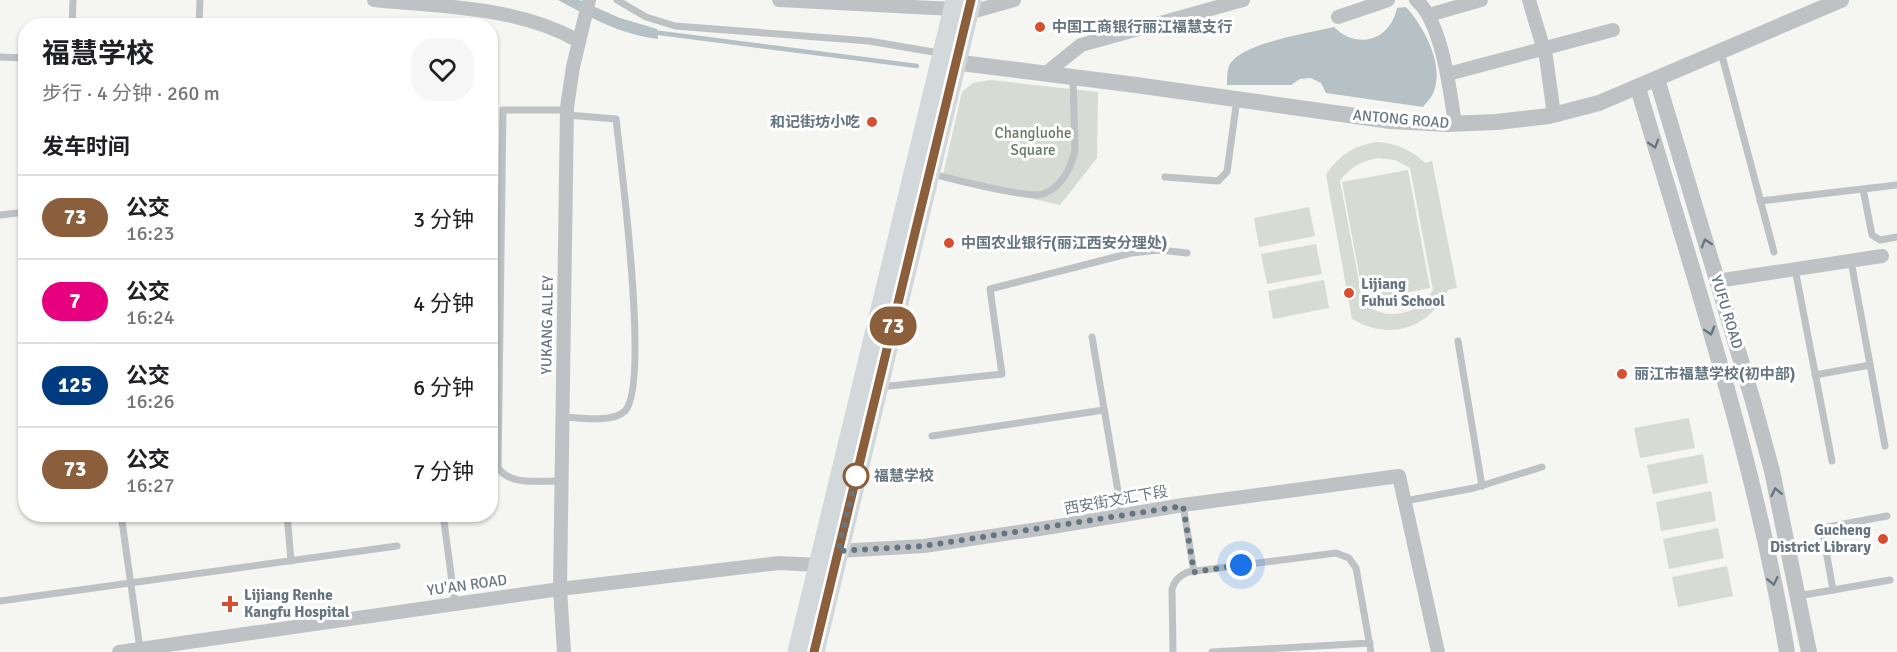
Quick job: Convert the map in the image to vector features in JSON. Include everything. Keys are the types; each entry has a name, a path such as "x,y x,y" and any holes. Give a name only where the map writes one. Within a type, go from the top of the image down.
{"main road":[{"path":"798,652 962,6"},
{"path":"814,652 930,174 947,59"}],"street":[{"path":"374,0 512,15 581,36"},
{"name":"YUKANG ALLEY","path":"564,652 560,589 566,113 589,0"},
{"path":"779,0 962,6 1014,0"},
{"path":"1045,74 1081,45 1243,0"},
{"path":"1338,17 1388,0"},
{"path":"1416,0 1429,15 1448,74 1455,124"},
{"path":"1429,15 1481,0"},
{"path":"1529,0 1543,49 1554,114"},
{"name":"ANTONG ROAD","path":"947,59 1391,121 1455,124 1514,121 1599,103 1841,0"},
{"path":"1448,74 1613,30"},
{"name":"YUFU ROAD","path":"1657,79 1772,471 1809,652"},
{"name":"YUFU ROAD","path":"1638,88 1733,406 1751,476 1787,652"},
{"path":"1717,281 1882,256"},
{"name":"西安街文汇下段","path":"838,551 924,546 1183,506 1399,476 1404,501"},
{"path":"1404,501 1438,652"},
{"name":"YU'AN ROAD","path":"119,652 560,589 778,563 820,565"}],"lane":[{"path":"72,18 73,0"},
{"path":"199,18 200,0"},
{"path":"617,0 646,17 675,26 869,41 947,59"},
{"path":"1721,52 1774,252"},
{"path":"0,57 18,58"},
{"path":"930,174 1027,195 1046,193 1063,179 1073,160 1075,150 1073,77"},
{"path":"1165,177 1218,181 1227,172 1237,99"},
{"path":"562,481 514,480 498,467 503,110 566,113 616,119 630,253 636,354 632,399 624,412 614,418 563,417"},
{"path":"1760,201 1897,185"},
{"path":"1863,189 1872,235 1880,240 1897,237"},
{"path":"0,215 18,213"},
{"path":"878,387 1002,374 990,289 1131,254 1160,250 1187,254"},
{"path":"1851,261 1885,446"},
{"path":"1795,269 1832,461"},
{"path":"1092,338 1122,516"},
{"path":"1458,341 1482,486"},
{"path":"1815,375 1870,364"},
{"path":"932,436 1104,410"},
{"path":"1404,501 1482,486 1542,467"},
{"path":"1183,506 1194,572"},
{"path":"1833,590 1822,528 1887,516"},
{"path":"123,522 140,649"},
{"path":"288,522 291,561"},
{"path":"444,522 456,604"},
{"path":"0,601 397,546"},
{"path":"1173,652 1172,589 1176,579 1182,575 1336,553 1349,558 1356,568 1371,652"},
{"path":"1798,597 1890,580"},
{"path":"1212,652 1370,643"}],"green space":[{"name":"Changluohe Square","path":"990,80 1098,92 1097,158 1060,205 942,179 962,92 973,83"},
{"path":"1376,142 1396,145 1408,150 1425,163 1432,161 1457,288 1448,290 1440,303 1419,322 1394,330 1366,326 1352,319 1326,175 1347,153","holes":["1378,158 1395,160 1410,168 1433,290 1419,306 1410,311 1391,314 1382,313 1363,303 1340,181 1352,168 1366,161"]},
{"path":"1408,170 1430,288 1364,301 1342,182"},
{"path":"1309,207 1315,236 1259,247 1254,218"},
{"path":"1316,244 1322,274 1267,284 1261,254"},
{"path":"1324,280 1329,308 1273,319 1268,291"},
{"path":"1689,418 1695,448 1640,458 1634,428"},
{"path":"1703,454 1708,483 1653,494 1647,465"},
{"path":"1711,491 1716,521 1661,531 1656,502"},
{"path":"1718,528 1724,558 1669,569 1663,539"},
{"path":"1727,566 1733,596 1678,607 1672,577"}],"shaded area":[{"path":"558,0 579,0 620,18 657,29 658,39 631,34 594,19"},
{"path":"1406,7 1425,35 1436,69 1434,91 1423,107 1326,93 1321,83 1311,78 1300,79 1291,85 1227,85 1229,66 1236,58 1260,45 1334,27 1353,38 1362,40 1372,38 1380,35 1387,28 1397,8"}],"waterway":[{"path":"652,32 917,66"}],"bus line":[{"name":"73","path":"814,652 971,0"}],"place":[{"name":"中国工商银行丽江福慧支行","path":"1040,27"},
{"name":"和记街坊小吃","path":"872,122"},
{"name":"中国农业银行(丽江西安分理处)","path":"949,243"},
{"name":"Lijiang Fuhui School","path":"1349,293"},
{"name":"丽江市福慧学校(初中部)","path":"1622,374"},
{"name":"福慧学校","path":"856,476"},
{"name":"Gucheng District Library","path":"1883,539"},
{"name":"Lijiang Renhe Kangfu Hospital","path":"230,604"}],"route":[{"path":"856,476 858,469 838,551 924,546 1183,506 1194,572 1241,565"}]}
